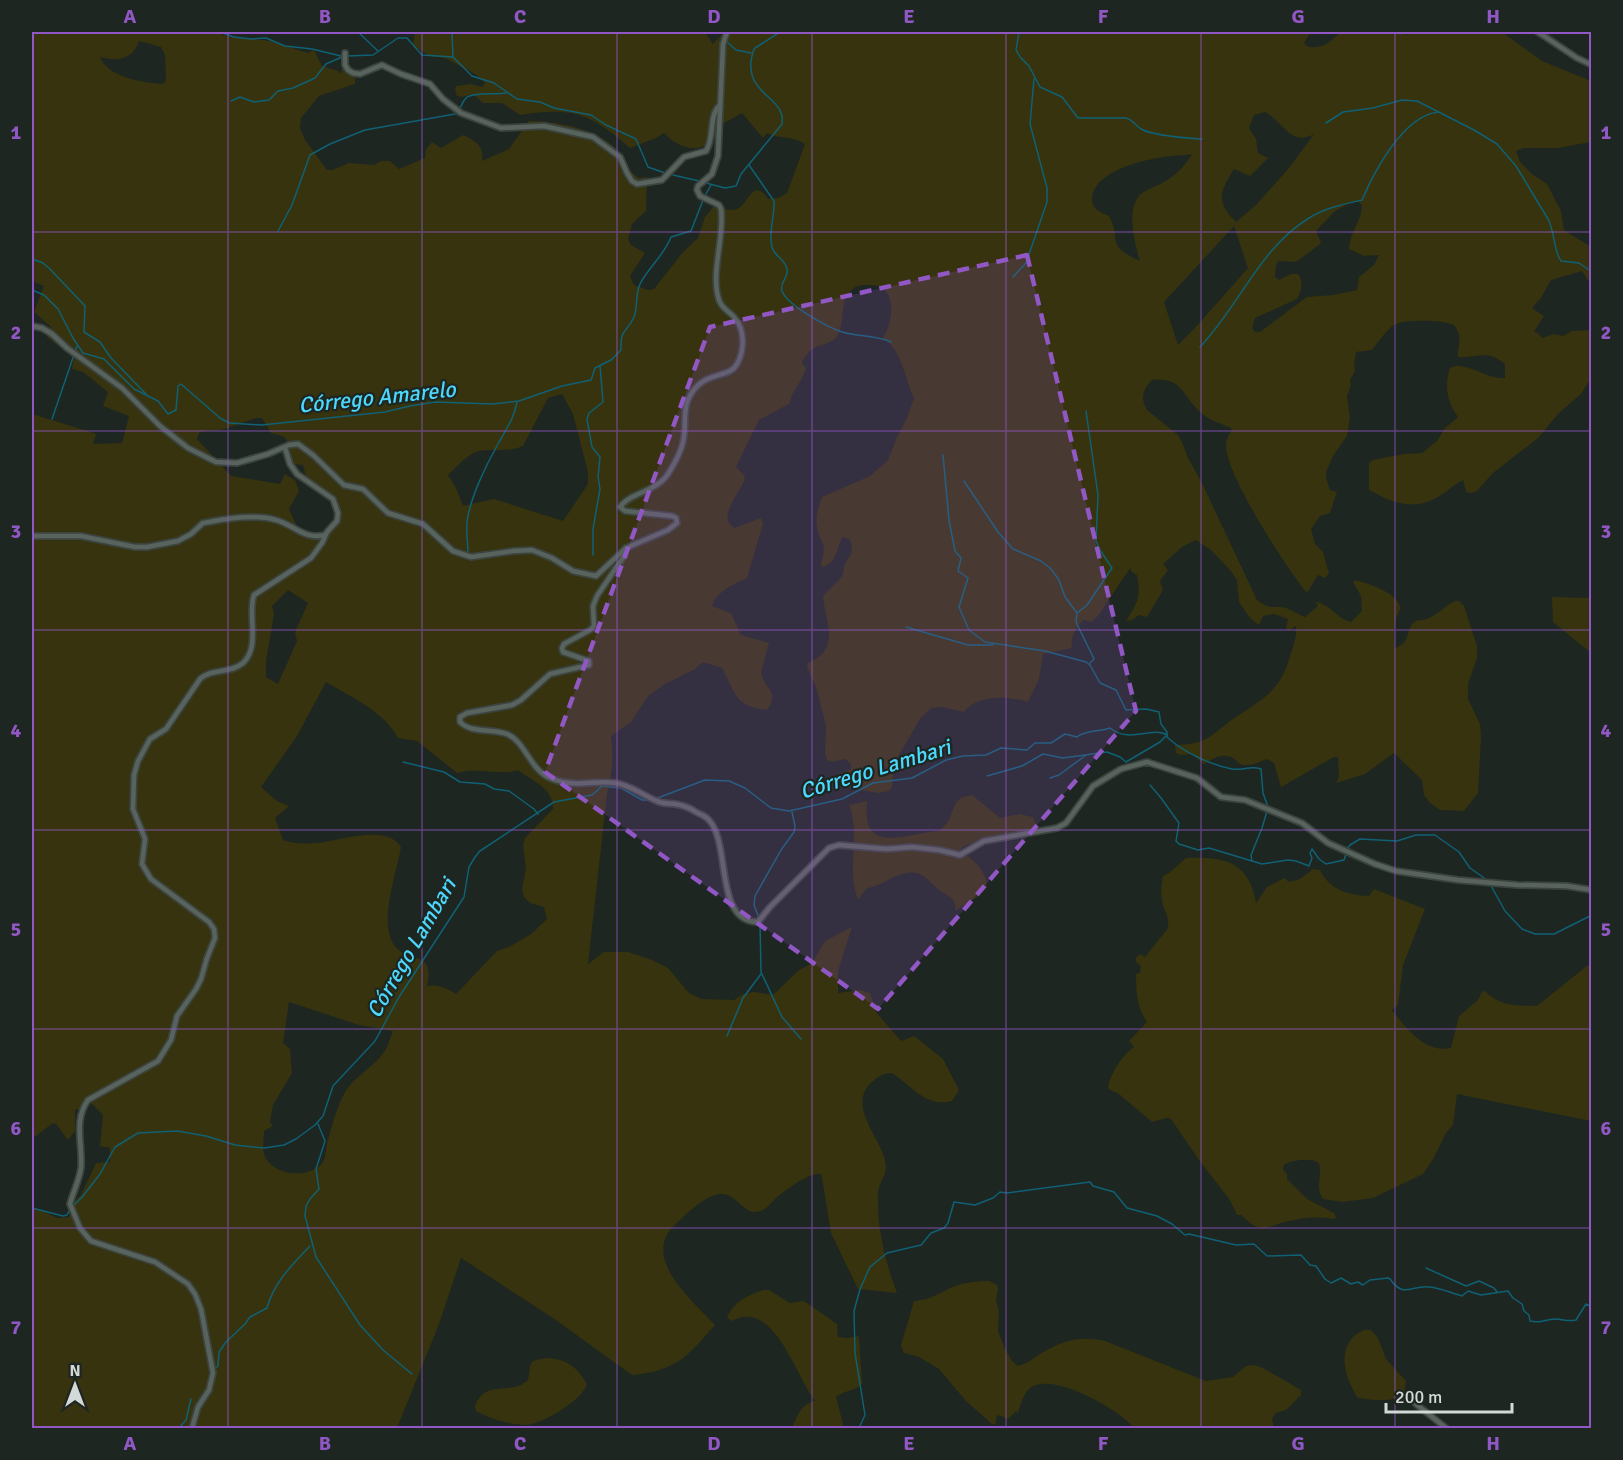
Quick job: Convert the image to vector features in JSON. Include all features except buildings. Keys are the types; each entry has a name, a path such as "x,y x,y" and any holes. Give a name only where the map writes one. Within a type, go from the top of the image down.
{"street":[{"path":"32,326 42,328 52,334 67,348 122,388 160,426 188,448 216,462 237,463 294,444 303,447 344,485 363,489 387,513 423,524 453,551 464,556 478,557 502,552 532,550 552,558 573,571 596,576 626,548 668,530 677,523 676,518 672,516 626,512 620,507 630,498 654,487 668,474 684,439 684,417 691,393 698,384 706,379 733,369 742,351 743,334 740,324 722,307 716,288 721,209 719,205 700,196 697,190 698,186 713,171 718,156 723,44 727,32"},
{"path":"1538,32 1592,66"},
{"path":"345,53 345,65 354,73 360,74 382,65 430,84 460,113 501,128 543,126 593,137 620,157 632,181 637,184 662,180 684,157 706,151 711,137 714,110 720,105"},
{"path":"192,1428 198,1407 209,1389 213,1373 201,1309 195,1294 188,1284 155,1262 91,1241 80,1228 70,1204 81,1165 80,1120 82,1110 88,1100 158,1061 166,1051 177,1016 196,989 215,938 214,929 209,922 162,889 151,879 142,864 145,839 133,809 134,776 138,761 150,739 166,729 200,679 207,673 226,670 243,663 252,641 254,595 311,558 337,521 337,505 333,499 297,474 290,464 285,448"},
{"path":"32,536 81,536 147,547 177,541 191,534 203,523 255,518 276,520 304,535 325,535"},
{"path":"626,548 624,556 592,606 594,626 564,644 562,648 563,652 589,661 589,665 550,674 521,700 512,705 467,713 460,717 460,722 471,729 496,731 513,737 537,767 552,779 586,784 613,782 627,785 659,802 681,806 707,819 714,830 725,868 726,890 729,898 736,912 747,921 761,920 770,907 829,848 839,845 887,849 912,847 960,855 984,841 1057,828 1066,823 1093,786 1121,769 1147,762 1197,778 1221,797 1245,800 1302,823 1328,843 1396,871 1458,880 1567,886 1592,890"},
{"path":"1416,1404 1446,1428"}],"highlighted area":[{"path":"1027,255 1136,711 878,1009 545,772 710,327"}],"shaded area":[{"path":"32,32 222,32 222,35 270,41 308,53 314,50 322,66 341,74 344,57 355,72 355,84 319,96 301,118 300,128 305,140 327,170 349,163 374,165 381,161 390,161 399,169 425,158 426,149 432,142 441,148 463,135 478,145 482,151 482,161 509,149 529,121 561,124 595,134 613,146 635,175 639,178 647,177 646,211 632,224 628,239 631,245 645,253 630,276 634,285 648,290 654,289 683,252 698,238 705,217 714,206 728,210 737,209 754,191 758,190 768,199 778,198 787,193 805,144 767,133 763,138 742,113 713,129 713,139 702,147 681,146 664,133 630,148 603,127 580,115 554,112 520,115 502,103 483,103 473,94 457,96 456,86 471,84 482,87 485,83 477,75 445,58 430,56 413,46 415,32 705,32 713,44 724,32 1311,32 1304,43 1308,47 1319,47 1341,32 1403,32 1407,35 1412,32 1502,32 1542,61 1591,81 1591,142 1557,148 1524,148 1516,151 1520,162 1547,184 1561,211 1564,230 1591,247 1591,285 1582,271 1551,280 1541,298 1532,308 1544,316 1534,332 1542,338 1554,334 1563,336 1572,331 1588,330 1591,332 1591,378 1581,394 1558,414 1538,438 1493,473 1477,491 1466,492 1463,480 1436,498 1427,502 1410,504 1385,498 1369,490 1369,464 1372,460 1422,453 1437,441 1445,428 1458,417 1451,405 1448,393 1447,381 1450,368 1463,366 1498,378 1505,378 1505,364 1499,359 1488,355 1458,357 1459,334 1454,325 1449,323 1424,321 1399,323 1388,330 1372,350 1356,352 1355,371 1350,380 1351,385 1347,396 1350,418 1347,436 1333,456 1326,472 1330,490 1337,492 1330,513 1320,516 1311,529 1315,544 1323,552 1329,573 1325,578 1318,575 1307,593 1258,520 1235,475 1226,443 1231,428 1204,415 1179,387 1169,381 1152,380 1144,394 1147,410 1178,435 1182,442 1257,600 1262,604 1286,608 1305,617 1317,607 1315,602 1320,603 1351,622 1362,611 1361,596 1353,582 1355,580 1367,583 1393,596 1400,606 1395,626 1395,648 1406,640 1415,622 1431,617 1455,601 1459,601 1464,606 1477,646 1477,658 1468,684 1468,699 1480,724 1481,737 1478,793 1464,811 1440,810 1430,803 1424,795 1422,780 1394,753 1365,774 1336,783 1339,777 1338,757 1334,757 1281,787 1274,763 1267,759 1243,765 1231,757 1224,756 1204,764 1192,754 1176,753 1175,745 1202,741 1271,691 1287,666 1296,633 1296,626 1288,631 1286,627 1288,619 1274,614 1263,616 1259,625 1250,618 1239,602 1237,580 1211,550 1196,540 1182,547 1163,564 1168,570 1160,581 1163,590 1147,617 1139,615 1126,621 1136,604 1139,589 1137,575 1130,568 1098,616 1091,622 1083,620 1078,626 1073,636 1072,648 1043,654 1039,679 1028,702 1012,698 994,698 977,702 964,712 942,707 931,708 920,719 899,755 892,787 889,791 878,793 850,788 836,778 837,775 851,769 851,764 845,759 831,762 827,760 825,754 826,726 816,687 807,667 808,663 825,650 828,643 829,634 823,596 842,577 852,545 849,539 843,537 831,563 822,567 824,546 818,533 818,511 822,497 870,476 888,460 914,398 899,357 883,338 890,322 889,296 878,286 868,285 857,286 849,293 844,304 838,335 834,340 814,348 807,354 802,362 806,369 789,404 759,420 736,467 745,476 730,506 728,519 730,524 735,528 761,518 763,524 747,578 722,592 712,606 731,613 741,635 769,643 761,673 772,694 771,704 767,710 742,702 734,692 722,668 703,662 648,696 631,722 611,736 612,765 588,964 604,952 628,952 668,968 689,993 701,999 734,1000 743,994 754,992 773,995 798,971 812,963 825,941 852,927 838,971 838,993 860,990 870,993 876,1012 901,1041 914,1036 943,1059 959,1090 952,1101 934,1101 927,1099 892,1073 879,1077 865,1092 862,1102 864,1113 880,1147 886,1167 878,1190 880,1232 885,1257 897,1293 858,1289 831,1233 821,1174 798,1182 760,1211 749,1211 726,1194 715,1195 700,1203 672,1227 665,1239 663,1251 671,1275 715,1325 680,1361 660,1370 632,1375 553,1318 461,1258 439,1324 397,1428 32,1428 32,1206 57,1218 70,1217 68,1207 81,1195 96,1163 110,1162 110,1148 100,1146 103,1115 87,1099 84,1099 81,1108 75,1110 75,1131 68,1140 53,1123 32,1139 32,414 94,433 96,435 93,444 122,443 129,416 103,406 108,392 83,372 72,369 74,357 47,337 51,327 34,312 44,286 34,282 32,290","holes":["139,41 161,47 165,55 166,80 163,84 127,78 110,70 100,57 118,59 133,52","1265,112 1293,135 1306,137 1314,134 1289,168 1256,205 1236,222 1222,202 1225,184 1234,169 1250,176 1268,158 1258,153 1256,139 1249,128 1254,115","1192,154 1186,163 1167,180 1143,192 1133,208 1133,226 1140,261 1118,246 1109,216 1094,207 1092,201 1094,191 1100,182 1119,169 1171,156","1351,202 1359,202 1362,205 1360,216 1349,249 1364,256 1379,255 1374,265 1359,277 1357,290 1307,297 1260,332 1255,332 1252,328 1255,318 1297,299 1300,293 1301,283 1298,274 1291,274 1279,280 1275,277 1276,265 1279,261 1296,262 1321,242 1316,231 1334,212","1234,226 1248,268 1178,345 1164,302","562,394 573,414 588,472 588,484 563,521 494,499 463,506 448,475 466,458 479,451 523,446 548,398","262,418 271,433 283,436 287,440 287,453 292,464 303,465 308,484 330,498 337,511 335,522 320,535 300,533 289,509 299,491 295,480 285,474 280,484 231,476 197,439 199,433 221,430","288,590 308,603 295,632 297,641 278,684 266,677 266,661 274,614 272,606","326,682 376,713 392,728 398,738 417,741 457,773 518,770 546,790 550,795 553,809 525,838 523,845 526,868 522,889 524,897 530,903 544,907 547,919 531,934 497,951 456,994 442,987 427,986 429,973 427,965 423,960 402,952 396,947 388,929 389,905 401,847 394,840 374,835 312,843 283,840 275,818 289,806 277,801 261,787 297,736","289,1002 359,1025 393,1031 384,1052 347,1089 343,1096 334,1118 323,1162 317,1168 300,1173 282,1171 274,1167 268,1161 263,1148 264,1131 273,1126 270,1122 273,1105 292,1073 290,1049 283,1043"]},
{"path":"1552,597 1591,598 1591,653 1553,622"},
{"path":"972,795 1000,818 1019,814 1033,817 1036,824 1035,827 1026,831 962,847 961,851 985,876 987,887 980,895 955,911 955,903 951,898 924,876 910,872 867,888 858,900 853,876 854,828 849,805 867,801 867,818 871,830 878,836 888,838 939,831 948,822 956,802 962,797"},
{"path":"1186,858 1212,859 1233,864 1247,878 1253,889 1256,903 1267,887 1284,878 1289,882 1300,879 1313,869 1320,870 1334,887 1347,893 1369,896 1374,889 1425,909 1403,965 1398,1005 1392,1010 1417,1038 1432,1047 1451,1048 1459,1016 1478,1000 1483,990 1502,1002 1537,1006 1588,965 1591,965 1591,1121 1457,1094 1453,1125 1423,1174 1373,1198 1342,1202 1323,1199 1319,1186 1319,1163 1308,1160 1293,1161 1284,1165 1283,1170 1287,1174 1287,1179 1307,1199 1334,1213 1336,1218 1303,1219 1262,1228 1253,1225 1241,1215 1237,1215 1230,1200 1171,1119 1152,1122 1119,1094 1108,1089 1117,1066 1134,1047 1129,1041 1147,1022 1138,1000 1136,974 1140,973 1141,966 1136,962 1136,958 1140,954 1145,957 1168,928 1168,917 1161,896 1163,876"},
{"path":"989,1281 996,1284 998,1288 996,1301 999,1311 998,1331 1005,1349 1018,1366 1027,1363 1048,1349 1071,1340 1096,1339 1206,1381 1233,1377 1246,1366 1254,1365 1301,1390 1301,1395 1286,1410 1276,1413 1272,1418 1274,1428 1134,1428 1115,1412 1085,1395 1069,1388 1040,1384 1028,1390 1022,1399 1018,1413 1016,1411 1008,1419 997,1415 995,1425 992,1424 966,1401 939,1369 919,1357 904,1353 901,1345 914,1301 923,1300 962,1284"},
{"path":"763,1290 769,1290 790,1303 804,1301 837,1324 838,1337 859,1336 862,1384 836,1397 844,1428 792,1428 803,1407 815,1401 782,1343 760,1320 747,1317 732,1321 727,1318 742,1300"},
{"path":"1364,1330 1371,1330 1378,1338 1386,1359 1406,1381 1404,1394 1399,1397 1388,1400 1358,1398 1353,1390 1346,1371 1345,1352 1348,1343"},
{"path":"549,1358 571,1365 587,1384 570,1404 541,1421 526,1425 501,1421 476,1411 475,1406 485,1393 521,1385 528,1380 533,1362"}],"waterway":[{"path":"220,32 234,37 266,38 285,46 341,56"},
{"path":"358,32 378,51"},
{"path":"452,32 453,57"},
{"name":"Córrego Amarelo","path":"706,183 725,188 736,186 741,174 782,124 782,115 778,108 755,82 751,62 755,48 780,32"},
{"path":"1019,32 1016,50 1029,66 1040,87 1062,97 1078,118 1126,118 1141,129 1153,133 1202,139"},
{"path":"347,56 373,55 398,38 407,38 422,55 453,57 472,76 494,83 517,99 540,102 554,108 591,115 636,139 648,167 665,173"},
{"path":"726,41 736,50 751,53"},
{"path":"231,101 240,97 254,102 269,100 278,91 293,88 315,78 326,64 342,57"},
{"path":"1013,277 1026,263 1047,202 1047,188 1030,124 1034,79"},
{"path":"278,231 292,205 310,155 365,130 455,114 469,96 506,93"},
{"path":"1326,123 1343,112 1373,108 1402,100 1417,101 1474,130 1497,144 1516,166 1548,219 1561,261 1579,263 1592,272"},
{"path":"1200,347 1276,245 1309,218 1335,207 1362,200 1382,161 1402,134 1425,116 1438,112"},
{"path":"749,165 774,201 771,241 773,250 787,269 787,275 781,288 785,297 808,315 835,329 848,334 891,342"},
{"path":"673,175 699,181"},
{"name":"Córrego Amarelo","path":"706,194 711,185"},
{"name":"Córrego Amarelo","path":"32,290 44,295 58,309 83,353 104,359 134,389 158,401 168,414 176,410 178,386 181,384 229,423 262,425 385,412 435,402 493,404 519,401 562,386 591,380 595,368 611,360 621,350 623,334 635,313 640,284 671,237 691,231 703,200"},
{"path":"32,259 43,263 50,269 85,306 84,332 100,342 111,358 146,394"},
{"path":"52,419 77,346"},
{"path":"593,555 593,529 600,489 598,477 600,457 592,447 587,419 589,413 603,402 600,366"},
{"path":"468,554 467,522 471,503 493,452 512,419 517,402"},
{"path":"1077,613 1087,605 1112,568 1096,541 1098,495 1086,411"},
{"path":"943,455 949,520 955,551 961,558 958,571 968,578 959,607 969,630 985,642 1045,651 1086,662 1100,683 1116,690 1126,710 1146,709 1159,712 1167,737 1181,748 1224,767 1261,769 1263,793 1268,807"},
{"path":"964,481 998,532 1013,549 1041,561 1059,580 1065,597 1077,613 1076,622 1094,659 1090,663"},
{"path":"906,627 968,645 993,645"},
{"name":"Córrego Lambari","path":"655,799 705,780 729,781 745,788 771,808 789,811 842,799 873,783 912,778 946,760 963,756 986,755 1001,748 1027,750 1035,743 1051,743 1065,734 1077,737 1084,733 1110,728 1125,735 1155,732 1167,735"},
{"path":"987,776 1022,766 1043,754 1063,758 1107,752 1126,762 1166,736"},
{"path":"1050,778 1059,775 1086,755"},
{"path":"403,762 444,772 460,782 485,784 494,789 509,791 538,814"},
{"path":"1150,785 1179,823 1176,841 1179,844 1198,850 1209,848 1262,864 1288,860 1309,866 1312,849 1326,864 1344,860 1346,854"},
{"name":"Córrego Lambari","path":"73,1206 100,1174 115,1147 138,1133 177,1131 206,1136 235,1145 264,1148 284,1145 296,1139 323,1116 333,1086 375,1041 399,997 464,897 469,867 480,851 554,802 592,795 602,786 621,788 642,800 651,800"},
{"path":"1252,861 1251,855 1267,811"},
{"path":"759,918 754,905 755,896 794,832 792,812"},
{"name":"Córrego Lambari","path":"1347,849 1360,839 1397,841 1416,835 1435,835 1459,852 1470,868 1487,880"},
{"name":"Córrego Lambari","path":"1490,884 1505,911 1522,929 1535,934 1554,934 1592,915"},
{"path":"760,923 761,972 782,1017 801,1039"},
{"path":"727,1036 743,998 761,974"},
{"path":"318,1124 325,1141 316,1169 319,1189 306,1206 305,1216 316,1257 360,1325 383,1350 412,1374"},
{"path":"859,1428 865,1415 855,1353 854,1311 860,1289 870,1267 887,1253 921,1245 931,1233 944,1228 948,1223 954,1202 975,1205 993,1198 1000,1192 1090,1182 1093,1186 1114,1192 1127,1208 1157,1216 1172,1224 1185,1235 1236,1245 1254,1244 1267,1256 1301,1255 1310,1265 1316,1266 1325,1279 1331,1283 1341,1278 1351,1284 1358,1282 1363,1285 1370,1280 1388,1278 1404,1290 1429,1287 1462,1296 1468,1291 1481,1295 1508,1291 1522,1304 1530,1321 1534,1322 1555,1319 1576,1320 1586,1304 1592,1307"},
{"name":"Córrego Lambari","path":"32,1208 63,1216 67,1215 70,1209"},
{"path":"214,1369 218,1366 219,1352 226,1342 250,1317 267,1308 279,1282 310,1246"},
{"path":"1426,1268 1466,1286 1479,1281 1494,1288 1497,1292"},
{"path":"179,1428 186,1420 191,1399"}]}
